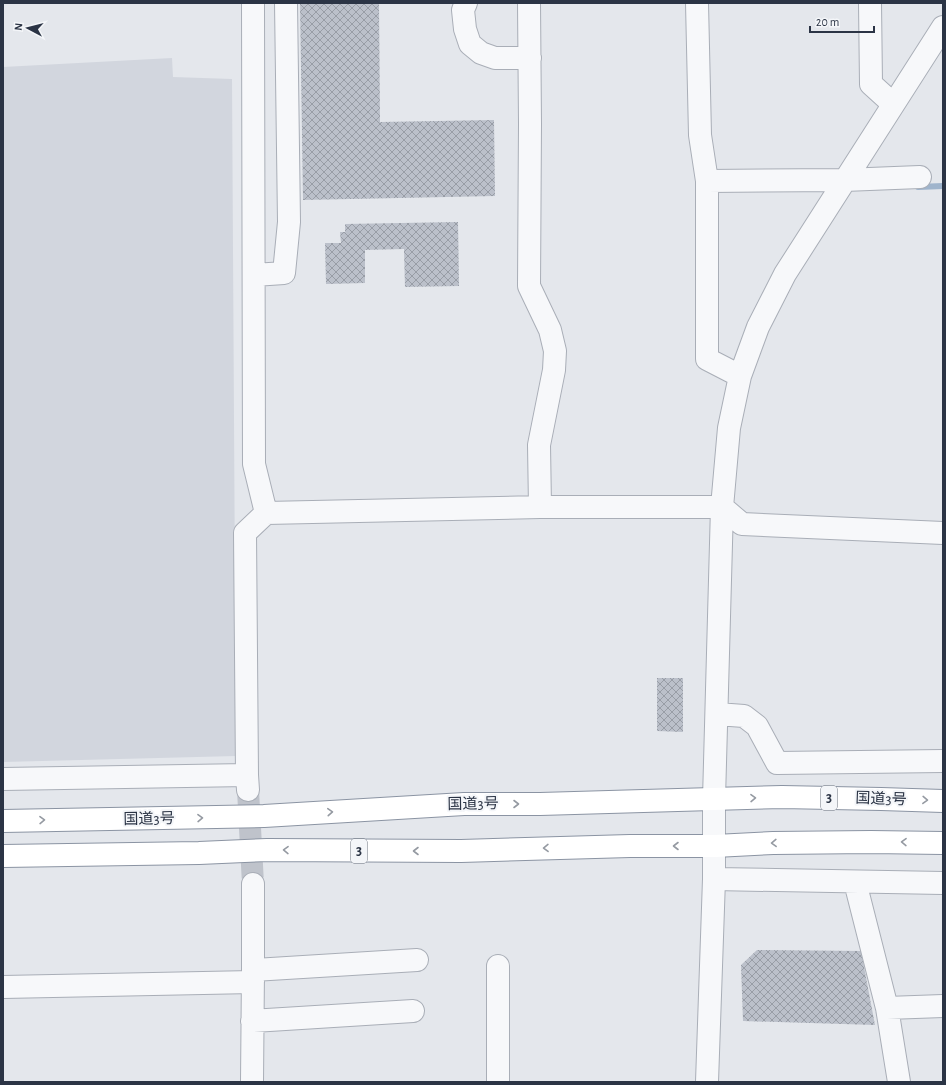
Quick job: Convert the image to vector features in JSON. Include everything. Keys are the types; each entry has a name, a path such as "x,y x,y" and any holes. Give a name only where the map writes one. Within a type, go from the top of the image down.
{"highway":[{"name":"国道3号","path":"3,821 264,816 464,804 540,804 805,798 881,798 943,801"},
{"name":"3","path":"3,856 199,853 267,850 461,851 630,846 715,846 772,843 943,843"}],"street":[{"path":"253,3 254,464 266,513"},
{"path":"254,275 284,273 290,222 286,3"},
{"path":"466,3 463,10 465,29 470,44 482,53 495,58 530,58"},
{"path":"529,3 529,286 550,330 555,351 554,370 538,445 540,508"},
{"path":"697,3 700,135 707,181 707,359 740,376"},
{"path":"870,3 871,84 893,104"},
{"path":"707,1082 715,846 714,799 722,507 729,428 740,376 758,327 784,274 943,27"},
{"path":"707,181 844,180 920,177"},
{"path":"3,779 248,782 245,533 266,513 540,508 722,507 742,524 943,533"},
{"path":"717,714 744,716 757,726 777,763 943,761"},
{"path":"714,878 943,883"},
{"path":"855,882 887,1008 899,1082"},
{"path":"252,1082 253,884"},
{"path":"3,987 253,976 417,960"},
{"path":"498,966 498,1082"},
{"path":"887,1008 943,1006"},
{"path":"252,1021 413,1011"}],"shaded area":[{"path":"172,58 173,77 232,79 236,756 3,762 3,67"}],"building":[{"path":"300,3 379,3 380,122 494,120 495,196 303,200"},
{"path":"458,222 459,286 405,287 404,249 365,250 365,283 326,284 325,243 341,243 340,232 345,232 345,224"},
{"path":"657,678 683,678 683,732 657,731"},
{"path":"757,950 861,951 875,1025 743,1021 741,965"}],"waterway":[{"path":"918,187 943,186"}],"tunnel":[{"path":"248,790 253,884"}]}
